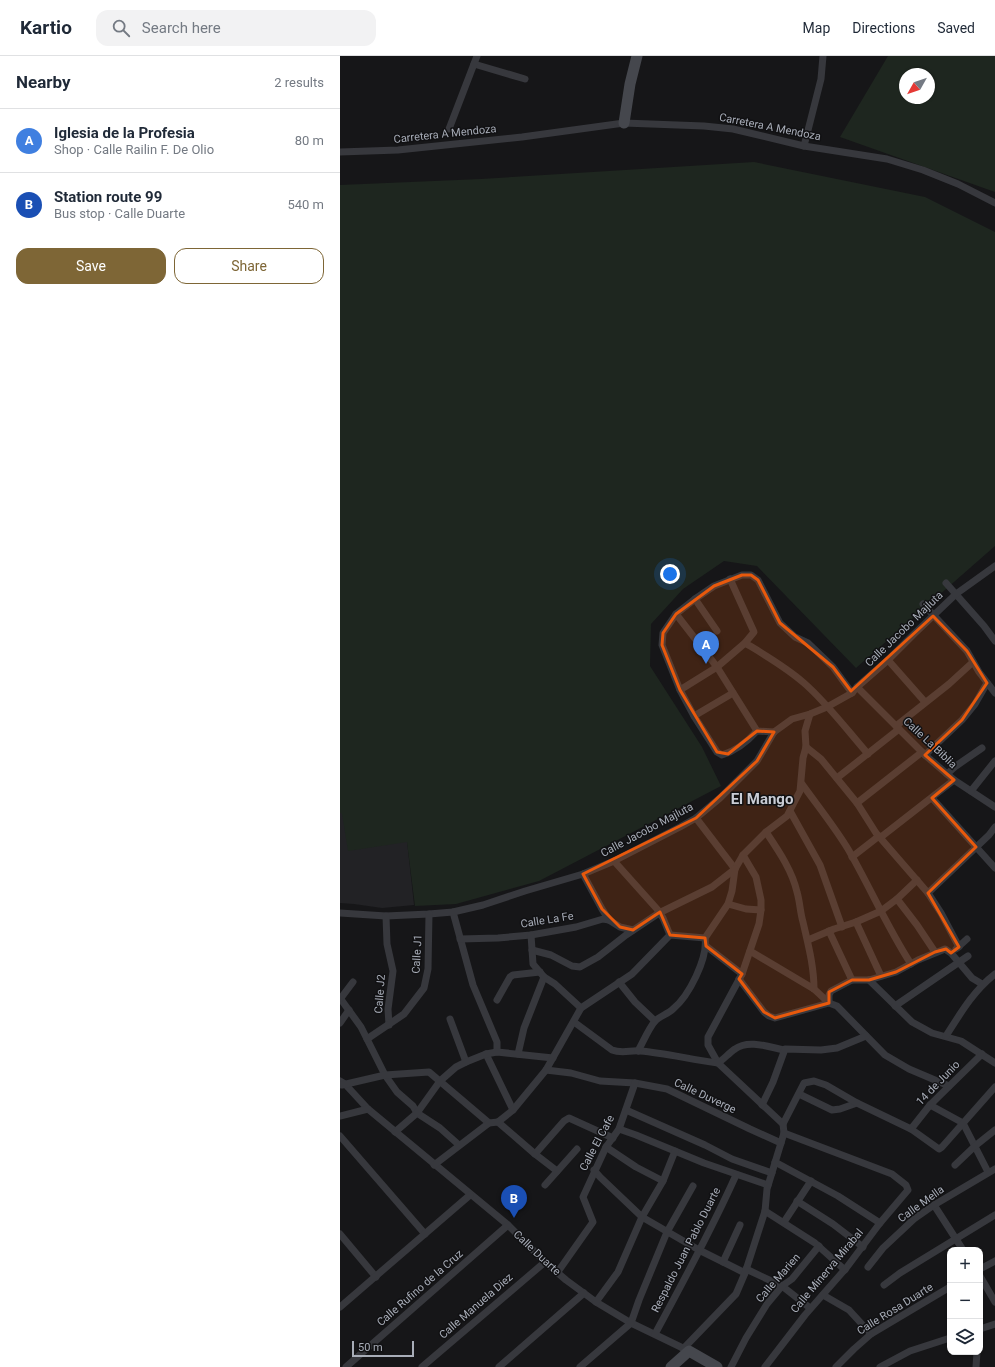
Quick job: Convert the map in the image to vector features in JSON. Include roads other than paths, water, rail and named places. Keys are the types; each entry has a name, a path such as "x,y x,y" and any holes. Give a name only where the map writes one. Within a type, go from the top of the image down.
{"street":[{"path":"449,129 477,56"},
{"path":"624,123 630,84 638,56"},
{"path":"804,146 821,79 823,56"},
{"path":"474,64 525,79"},
{"name":"Carretera A Mendoza","path":"340,152 398,150 522,137 624,123 689,124 726,128 804,146 887,159 923,170 958,184 995,203"},
{"name":"Calle Jacobo Majluta","path":"340,913 386,916 429,914 453,912 483,905 584,874 614,861 696,818 720,798 757,761 774,732 792,719 827,707 855,690 956,594 994,567"},
{"name":"Calle La Biblia","path":"757,732 746,743 728,754 722,755 717,752 694,716 680,690 662,645 663,633 676,614 714,586 742,575 751,576 758,580 780,623 795,637 808,643 855,690 954,780 995,807"},
{"path":"680,690 717,667 745,643 753,634 754,629 730,579"},
{"path":"946,583 995,641"},
{"path":"695,599 716,631"},
{"path":"923,604 967,651 995,693"},
{"path":"676,614 717,667 757,732 774,732"},
{"path":"745,643 774,661 804,683 868,754"},
{"path":"888,660 926,702"},
{"path":"837,778 868,754 973,662"},
{"path":"857,803 924,754 962,720 975,704 987,683"},
{"path":"694,716 733,693"},
{"path":"638,1051 656,1021 674,1009 684,997 700,966 706,946 705,938 728,904 735,869 743,855 766,832 787,816 790,811 802,784 803,758 806,747 805,730 810,714"},
{"path":"806,747 821,759 837,778 880,836 928,893 941,913 959,947"},
{"path":"947,774 982,748"},
{"path":"972,792 995,761"},
{"path":"852,857 954,780"},
{"path":"802,784 852,857 897,942 911,964"},
{"path":"932,798 995,868"},
{"path":"790,811 820,865 842,927"},
{"path":"696,818 735,869"},
{"path":"928,893 989,835 995,827"},
{"path":"766,832 778,850 790,873 797,892 800,913 808,940 814,975 814,989"},
{"path":"743,855 756,877 761,900 759,924 740,976 708,1036 708,1045 718,1063 783,1124"},
{"path":"614,861 663,918 670,935"},
{"path":"532,950 551,955 572,966 580,967 598,957 633,930 659,913 712,887 735,869"},
{"path":"584,874 609,920 620,927 633,930"},
{"path":"808,940 881,911 897,899 917,880"},
{"path":"897,899 935,952"},
{"path":"728,904 746,909 761,910"},
{"path":"453,912 473,985 497,1042 497,1052"},
{"name":"Calle J1","path":"367,1039 404,1014 424,988 428,969 429,914"},
{"name":"Calle J2","path":"386,916 387,944 393,971 388,1009 389,1025"},
{"name":"Calle La Fe","path":"460,939 531,935 576,927 603,919 609,920"},
{"path":"856,922 882,976"},
{"path":"829,931 852,980"},
{"path":"531,935 533,964 542,975 555,984 581,1008"},
{"path":"670,935 705,938"},
{"path":"434,1165 489,1123 498,1122 513,1110 546,1070 581,1008 632,974 670,935"},
{"path":"951,953 967,939"},
{"path":"706,946 740,976 764,1012 769,1016 775,1018 829,1003"},
{"path":"829,1003 829,995 831,991 852,980 869,980 896,972 935,952 945,949 951,953 972,978 982,984"},
{"path":"750,951 814,989 829,1003 837,1006 885,1055 909,1069 949,1086"},
{"path":"895,1006 968,956"},
{"path":"497,1000 510,977 513,975 542,975"},
{"path":"518,1054 524,1028 542,975"},
{"path":"946,1036 982,984 994,976"},
{"path":"869,980 912,1022 921,1028 961,1041 995,1063"},
{"path":"353,982 340,998 367,1039 385,1075 397,1092 413,1106 417,1113 440,1128 459,1145"},
{"path":"619,982 635,1002 656,1021"},
{"path":"340,1023 349,1010"},
{"path":"450,1018 466,1062"},
{"path":"574,1022 612,1050 618,1052 638,1051 666,1054 718,1063 743,1044 784,1050 787,1048 821,1050 836,1048 866,1036"},
{"path":"762,1105 773,1082 784,1050"},
{"path":"395,1132 417,1113 440,1081 456,1067 466,1062 486,1054 497,1052 553,1058"},
{"path":"486,1054 513,1110"},
{"name":"14 de Junio","path":"911,1129 930,1105 982,1054"},
{"name":"Calle Duverge","path":"546,1070 571,1073 600,1081 635,1083 666,1089 780,1143"},
{"path":"342,1083 385,1075 429,1072 489,1123"},
{"path":"671,1367 736,1294 746,1271 765,1211 768,1185 784,1133 783,1124 805,1083 814,1081 826,1084 857,1103 911,1129 939,1149 995,1086"},
{"name":"Calle Duarte","path":"342,1083 368,1109 508,1225 545,1262 584,1293 631,1323 717,1367"},
{"name":"Calle El Cafe","path":"557,1272 593,1222 583,1197 594,1170 606,1147 619,1129 635,1083"},
{"path":"799,1094 832,1110 857,1103"},
{"path":"930,1105 963,1123 975,1146 992,1170"},
{"path":"340,1116 368,1109"},
{"path":"626,1110 732,1159 772,1172"},
{"path":"535,1154 564,1121 570,1118 613,1138"},
{"path":"498,1122 557,1171"},
{"path":"619,1129 736,1175 768,1185"},
{"path":"955,1165 995,1130"},
{"name":"Calle Minerva Mirabal","path":"765,1367 810,1308 845,1270 880,1223 908,1190 906,1185 892,1174 784,1133"},
{"path":"340,1136 425,1234"},
{"path":"606,1147 636,1167 663,1182"},
{"path":"545,1185 577,1149"},
{"path":"596,1302 618,1272 642,1217 663,1182 675,1151"},
{"path":"775,1162 811,1181 880,1223"},
{"path":"594,1170 642,1217 723,1262 782,1286 810,1308"},
{"name":"Calle Mella","path":"868,1267 883,1248 914,1219 934,1204 992,1170"},
{"name":"Respaldo Juan Pablo Duarte","path":"655,1334 684,1282 736,1175"},
{"path":"784,1222 811,1181"},
{"path":"580,1367 631,1323 667,1232 693,1186"},
{"path":"340,1307 470,1195"},
{"path":"797,1201 833,1224 863,1246"},
{"path":"934,1204 961,1247"},
{"path":"765,1211 819,1246 845,1270"},
{"path":"884,1285 900,1273 995,1215"},
{"name":"Calle Rufino de la Cruz","path":"346,1367 508,1225"},
{"path":"723,1262 740,1225"},
{"path":"340,1234 376,1277"},
{"name":"Calle Marien","path":"731,1367 746,1338 767,1304 782,1286 792,1279 819,1246"},
{"path":"983,1267 995,1261"},
{"name":"Calle Manuela Diez","path":"422,1367 545,1262"},
{"path":"983,1281 995,1302"},
{"name":"Calle Rosa Duarte","path":"836,1367 871,1334 947,1289"},
{"path":"499,1367 584,1293"},
{"path":"823,1295 849,1310 871,1334"},
{"path":"983,1327 995,1324"},
{"path":"880,1367 910,1352 947,1339"},
{"path":"976,1367 978,1355"}],"place":[{"name":"Iglesia de la Profesia","path":"706,664"},
{"name":"Station route 99","path":"514,1218"}],"district":[{"name":"El Mango","path":"762,799"}]}
